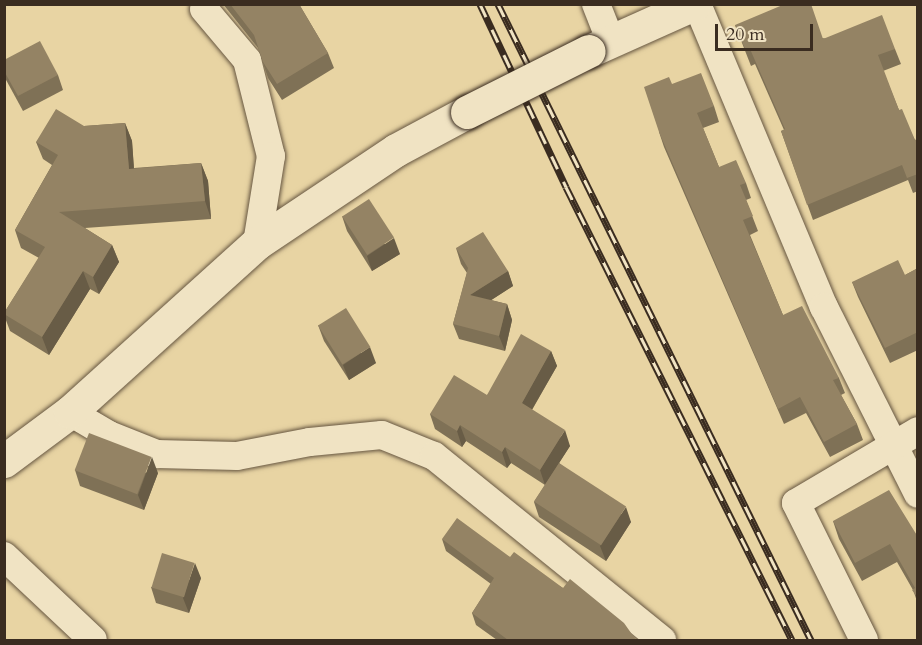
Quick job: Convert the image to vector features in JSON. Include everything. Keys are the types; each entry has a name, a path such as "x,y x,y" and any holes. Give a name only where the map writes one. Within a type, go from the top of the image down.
{"street":[{"path":"596,4 600,46"},
{"path":"4,461 70,412 257,243 396,150 600,46 695,4 824,307 918,494"},
{"path":"204,9 247,60 271,156 257,243"},
{"path":"70,412 109,435 158,453 237,456 310,442 382,435 434,456 662,640"},
{"path":"864,640 796,503 891,444 918,432"},
{"path":"4,556 93,640"}],"building":[{"path":"230,4 299,4 328,53 277,84 263,62 254,35"},
{"path":"785,4 811,4 823,39 882,15 895,49 878,55 899,110 902,109 915,140 918,139 918,174 907,178 902,165 807,205 781,131 785,129 750,49 746,51 735,25"},
{"path":"40,41 58,75 18,96 4,71 4,60"},
{"path":"701,73 714,106 697,113 719,167 736,160 746,183 740,185 753,216 743,220 783,315 802,306 839,378 833,380 857,424 824,442 800,397 778,409 659,132 644,87 669,77 672,84"},
{"path":"56,109 84,126 125,123 129,169 201,163 205,201 59,212 112,245 93,277 83,271 42,337 4,313 45,247 15,230 58,155 36,142"},
{"path":"369,199 394,238 367,255 342,216"},
{"path":"483,232 508,271 470,295 507,304 499,336 453,324 468,268 456,248"},
{"path":"898,260 905,275 918,268 918,332 885,348 852,282"},
{"path":"346,308 370,347 342,364 318,325"},
{"path":"521,334 551,351 522,403 565,430 540,470 505,447 502,452 460,425 457,431 430,414 454,375 487,395"},
{"path":"89,433 152,457 137,494 75,470"},
{"path":"559,463 626,507 601,545 534,502"},
{"path":"889,490 918,537 918,598 912,590 915,588 890,544 855,563 833,521"},
{"path":"457,518 510,557 514,552 563,588 570,579 624,623 636,640 508,640 472,613 494,578 442,539"},
{"path":"162,553 195,563 184,597 151,587"}],"railway":[{"path":"480,4 566,187 792,640"},
{"path":"498,4 811,640"}]}
